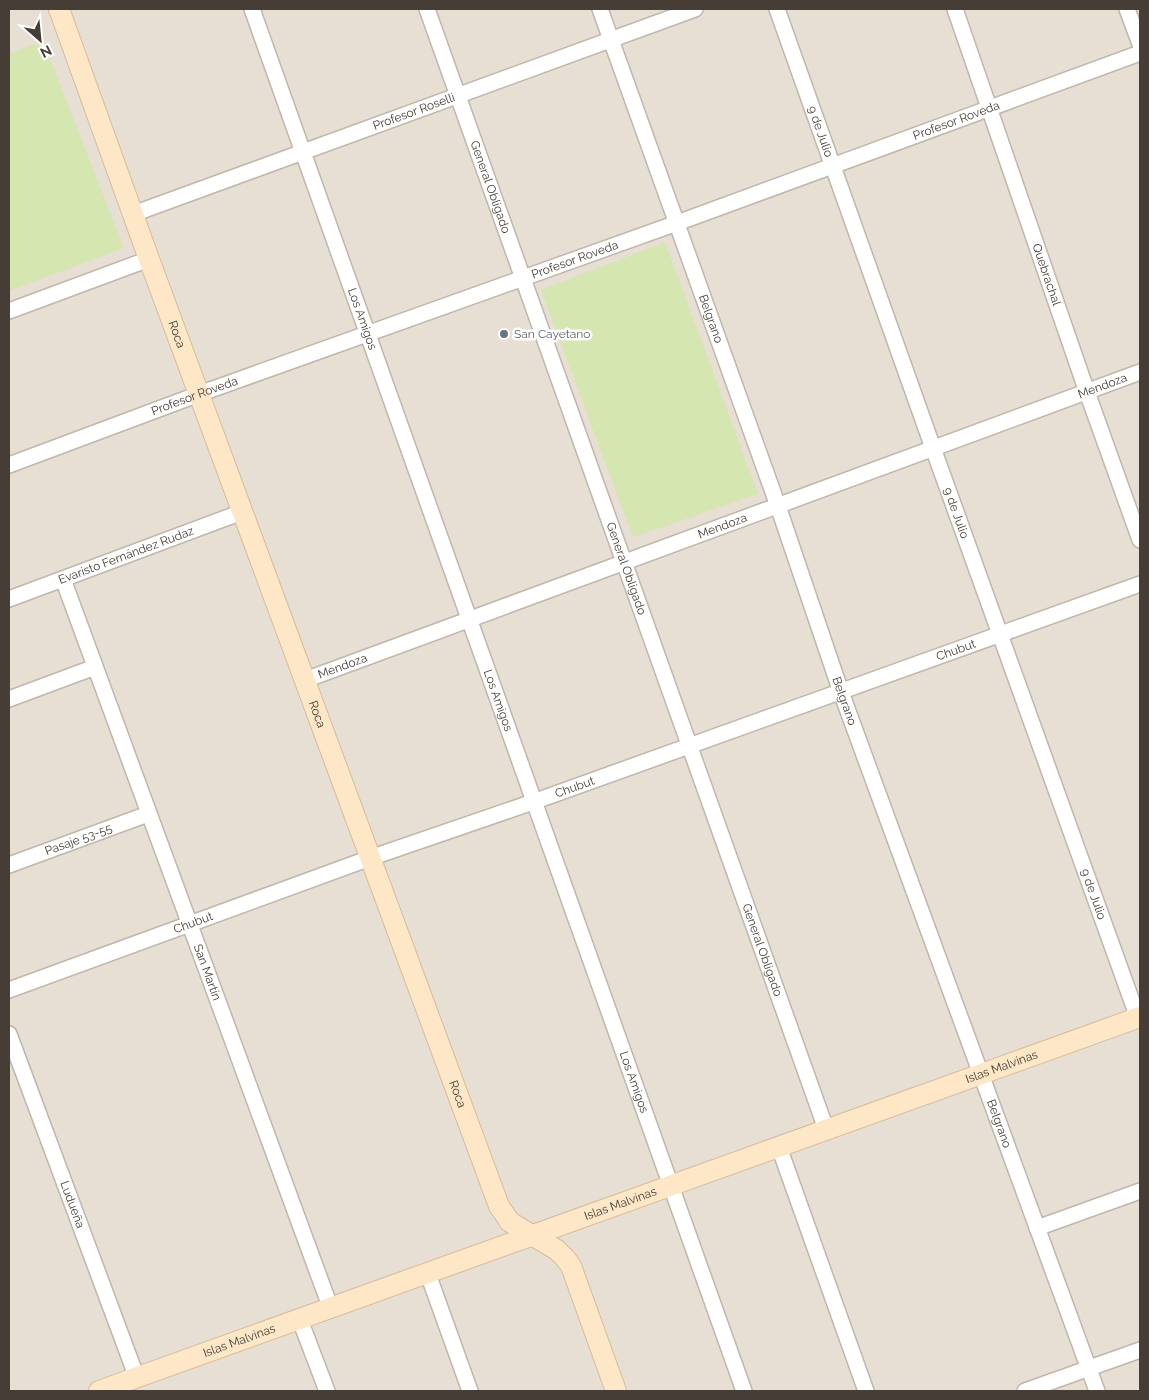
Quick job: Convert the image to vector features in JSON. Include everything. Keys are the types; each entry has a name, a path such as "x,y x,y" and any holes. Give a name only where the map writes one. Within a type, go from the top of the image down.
{"street":[{"name":"Roca","path":"59,9 149,260 499,1206 510,1222 557,1250 571,1266 616,1391"},
{"name":"Los Amigos","path":"252,9 744,1391"},
{"name":"General Obligado","path":"427,9 826,1129"},
{"name":"Belgrano","path":"600,9 778,506 841,692 1098,1391"},
{"name":"Profesor Roselli","path":"133,214 695,9"},
{"name":"9 de Julio","path":"777,9 933,448 1139,1017"},
{"name":"Quebrachal","path":"955,9 1140,540"},
{"path":"1127,9 1140,44"},
{"name":"Profesor Roveda","path":"9,465 199,394 369,335 677,223 1140,52"},
{"path":"9,311 149,260"},
{"name":"Mendoza","path":"305,680 1140,372"},
{"name":"Evaristo Fernández Rudaz","path":"9,599 242,512"},
{"name":"San Martín","path":"63,579 188,925 331,1309"},
{"name":"Chubut","path":"9,990 370,858 533,802 1140,584"},
{"path":"9,699 95,668"},
{"name":"Pasaje 53-55","path":"9,865 148,814"},
{"name":"Islas Malvinas","path":"99,1391 1139,1017"},
{"name":"Ludueña","path":"9,1034 136,1378"},
{"path":"779,1147 866,1391"},
{"path":"1037,1228 1140,1191"},
{"path":"428,1274 470,1391"},
{"path":"300,1320 326,1391"},
{"path":"1025,1391 1140,1350"}],"shaded area":[{"path":"9,9 1140,9 1140,1391 9,1391"}],"green space":[{"path":"43,41 124,248 9,291 9,53"},
{"path":"665,242 758,494 633,537 541,290"}],"place":[{"name":"San Cayetano","path":"504,334"}]}
